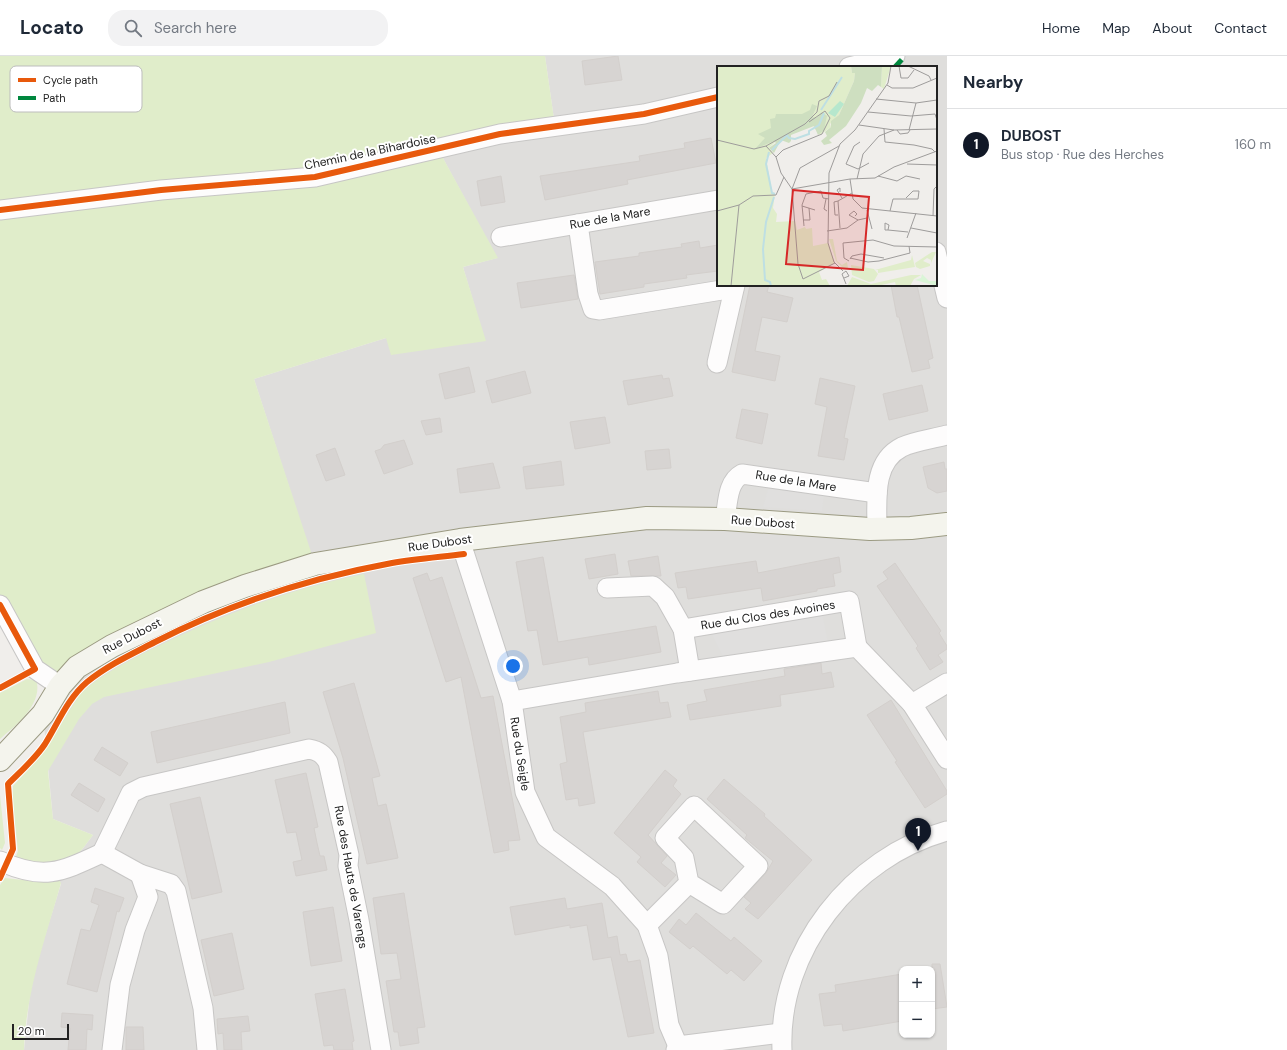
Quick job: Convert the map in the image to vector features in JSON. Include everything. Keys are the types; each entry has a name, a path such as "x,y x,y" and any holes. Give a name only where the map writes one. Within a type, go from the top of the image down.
{"main road":[{"name":"Rue Dubost","path":"0,760 43,714 60,686 77,666 112,646 203,602 245,586 315,564 460,540 646,518 725,519 877,529 911,528 947,524"}],"street":[{"path":"852,66 895,56"},
{"name":"Chemin de la Bihardoise","path":"0,210 161,190 315,177 500,134 644,114 717,97"},
{"name":"Rue de la Mare","path":"501,237 717,200"},
{"path":"578,224 590,304 593,309 599,310 735,286 718,363"},
{"path":"937,256 947,298"},
{"path":"877,529 877,493 882,467 896,450 903,446 947,435"},
{"name":"Rue de la Mare","path":"725,519 731,483 736,477 742,474 877,493"},
{"name":"Rue du Seigle","path":"460,540 512,701 525,792 546,838 612,886 647,925 658,956 669,1025 677,1048"},
{"path":"607,588 653,586 666,597 683,629 690,671"},
{"name":"Rue du Clos des Avoines","path":"683,629 849,601 857,647"},
{"path":"0,605 35,668 60,686"},
{"path":"512,701 690,671 857,647 912,704 947,759"},
{"path":"912,704 947,682"},
{"name":"Rue des Hauts de Varengs","path":"102,853 131,793 143,787 309,749 318,751 324,755 328,762 349,855 348,866 359,920 381,1050"},
{"path":"694,806 758,866 723,904 689,883 684,858 665,838 694,806"},
{"path":"677,1048 782,1042 795,972 819,925 834,904 869,869 891,854 910,844 947,831"},
{"path":"0,861 25,871 46,873 66,870 102,853 140,874 171,884 176,891 203,1008 207,1050"},
{"path":"140,874 148,897"},
{"path":"647,925 689,883"},
{"path":"112,1050 120,985 136,930 148,897 158,890 176,891"}],"shaded area":[{"path":"545,56 947,56 947,1050 24,1050 34,971 61,884 59,880 93,835 53,819 43,714 77,667 314,564 254,379 386,338 485,341 463,267 497,258 438,149 555,126"},
{"path":"768,489 824,495 822,511 763,507"},
{"path":"822,613 828,643 726,662 710,630"}],"green space":[{"path":"0,56 545,56 555,126 438,149 498,258 463,267 486,341 391,355 386,338 254,379 315,564 245,586 60,686 35,669 0,605"},
{"path":"364,574 376,633 269,662 104,697 92,704 79,719 48,771 53,819 93,835 77,854 70,858 54,862 15,859 18,851 12,797 13,786 42,754 80,694 88,687 114,669 152,649 229,614 309,587"},
{"path":"27,679 35,680 37,683 35,700 26,715 0,739 0,693"},
{"path":"0,795 5,843 2,850 0,848"},
{"path":"5,878 33,881 59,880 61,883 32,986 28,1007 24,1050 0,1050 0,885"}],"building":[{"path":"618,56 622,80 585,85 582,61"},
{"path":"711,138 716,163 627,180 628,184 545,200 540,176 640,161 639,156 685,148 684,143"},
{"path":"501,176 505,202 481,206 477,181"},
{"path":"699,241 700,248 717,245 717,271 686,275 687,278 644,284 644,287 600,294 595,262 639,256 639,253 682,247 681,244"},
{"path":"574,275 578,299 521,308 517,283"},
{"path":"750,286 769,286 767,292 793,298 787,322 762,317 755,351 780,356 775,381 732,372"},
{"path":"891,286 917,286 933,358 928,360 930,368 912,372 899,317 897,317"},
{"path":"469,367 475,392 445,399 439,374"},
{"path":"525,371 531,393 492,403 486,381"},
{"path":"662,375 663,379 669,378 673,396 628,405 623,381"},
{"path":"820,378 855,386 844,438 848,439 844,460 818,456 827,407 815,404"},
{"path":"922,385 928,411 889,420 883,394"},
{"path":"742,409 768,414 762,444 736,438"},
{"path":"605,417 610,443 575,449 570,422"},
{"path":"440,418 442,432 426,435 421,421"},
{"path":"404,440 413,464 384,474 375,451 381,449 384,445"},
{"path":"335,448 345,475 326,481 316,455"},
{"path":"669,449 671,468 647,470 645,451"},
{"path":"561,461 564,485 526,489 523,467"},
{"path":"944,462 945,469 947,469 947,491 937,493 928,488 923,467"},
{"path":"493,463 500,488 460,493 457,469"},
{"path":"615,554 618,574 589,579 585,559"},
{"path":"658,556 661,576 631,576 628,561"},
{"path":"543,557 558,642 656,626 661,652 589,665 588,657 543,665 537,630 528,631 516,562"},
{"path":"839,557 841,572 833,574 835,586 817,589 817,591 763,601 761,588 688,599 686,587 678,588 675,573 756,561 758,573"},
{"path":"895,563 941,631 939,633 947,646 947,649 938,655 943,662 930,670 916,648 918,646 877,586 888,579 883,572"},
{"path":"427,573 430,581 442,577 481,698 493,696 520,840 508,841 509,850 494,853 461,677 446,682 413,578"},
{"path":"821,663 822,674 831,672 834,687 780,695 781,706 690,720 687,705 707,701 704,690 785,676 784,669"},
{"path":"354,683 380,776 372,778 378,806 386,804 398,858 367,864 343,758 323,692"},
{"path":"658,691 660,703 668,702 671,717 583,732 595,803 579,806 578,798 566,800 560,764 567,762 560,717 586,712 585,703"},
{"path":"891,700 947,791 947,794 925,808 867,715"},
{"path":"285,702 290,733 157,763 151,732"},
{"path":"102,747 128,763 120,776 94,760"},
{"path":"665,770 677,780 673,786 681,794 648,835 667,856 661,863 676,875 665,887 637,862 641,857 614,833"},
{"path":"306,773 318,827 314,828 317,843 320,856 324,856 327,870 296,876 293,862 302,860 296,832 287,833 275,780"},
{"path":"724,779 765,814 764,816 812,860 758,919 745,909 751,903 744,897 766,873 773,861 745,838 747,835 707,799"},
{"path":"79,783 105,799 98,812 71,795"},
{"path":"200,797 222,892 192,899 170,804"},
{"path":"95,888 124,898 119,912 117,911 97,992 67,984 81,929 90,931 99,905 91,902"},
{"path":"404,893 425,1027 417,1028 419,1043 400,1046 398,1032 394,1032 386,981 401,979 397,953 381,954 373,898"},
{"path":"565,898 567,909 602,903 608,938 617,936 620,955 626,954 628,962 640,960 654,1033 628,1037 611,957 593,960 587,925 570,928 570,925 515,935 510,907"},
{"path":"333,907 342,961 311,966 303,912"},
{"path":"696,913 731,941 734,937 762,961 744,981 731,970 727,974 693,946 690,949 669,932 679,919 686,925"},
{"path":"232,933 244,989 214,996 201,940"},
{"path":"932,964 940,964 947,1007 935,1009 935,966 932,966"},
{"path":"899,974 899,1022 843,1031 842,1024 824,1026 819,994 836,992 835,985"},
{"path":"345,989 354,1041 352,1042 353,1050 334,1050 333,1045 324,1046 315,994"},
{"path":"62,1013 93,1015 92,1030 87,1029 86,1050 68,1050 70,1028 61,1027"},
{"path":"248,1016 250,1031 241,1032 242,1050 224,1050 223,1033 218,1034 217,1019"},
{"path":"126,1027 143,1027 144,1050 126,1050"}],"marked path":[{"path":"896,66 905,56"}],"cycle path":[{"path":"0,210 161,190 315,177 500,134 644,114 717,97"},
{"path":"0,878 13,849 8,784 41,750 74,695 80,688 103,670 183,628 241,604 270,594 361,569 464,554"},
{"path":"0,605 35,669 0,688"}],"place":[{"name":"DUBOST","path":"918,851"}]}
